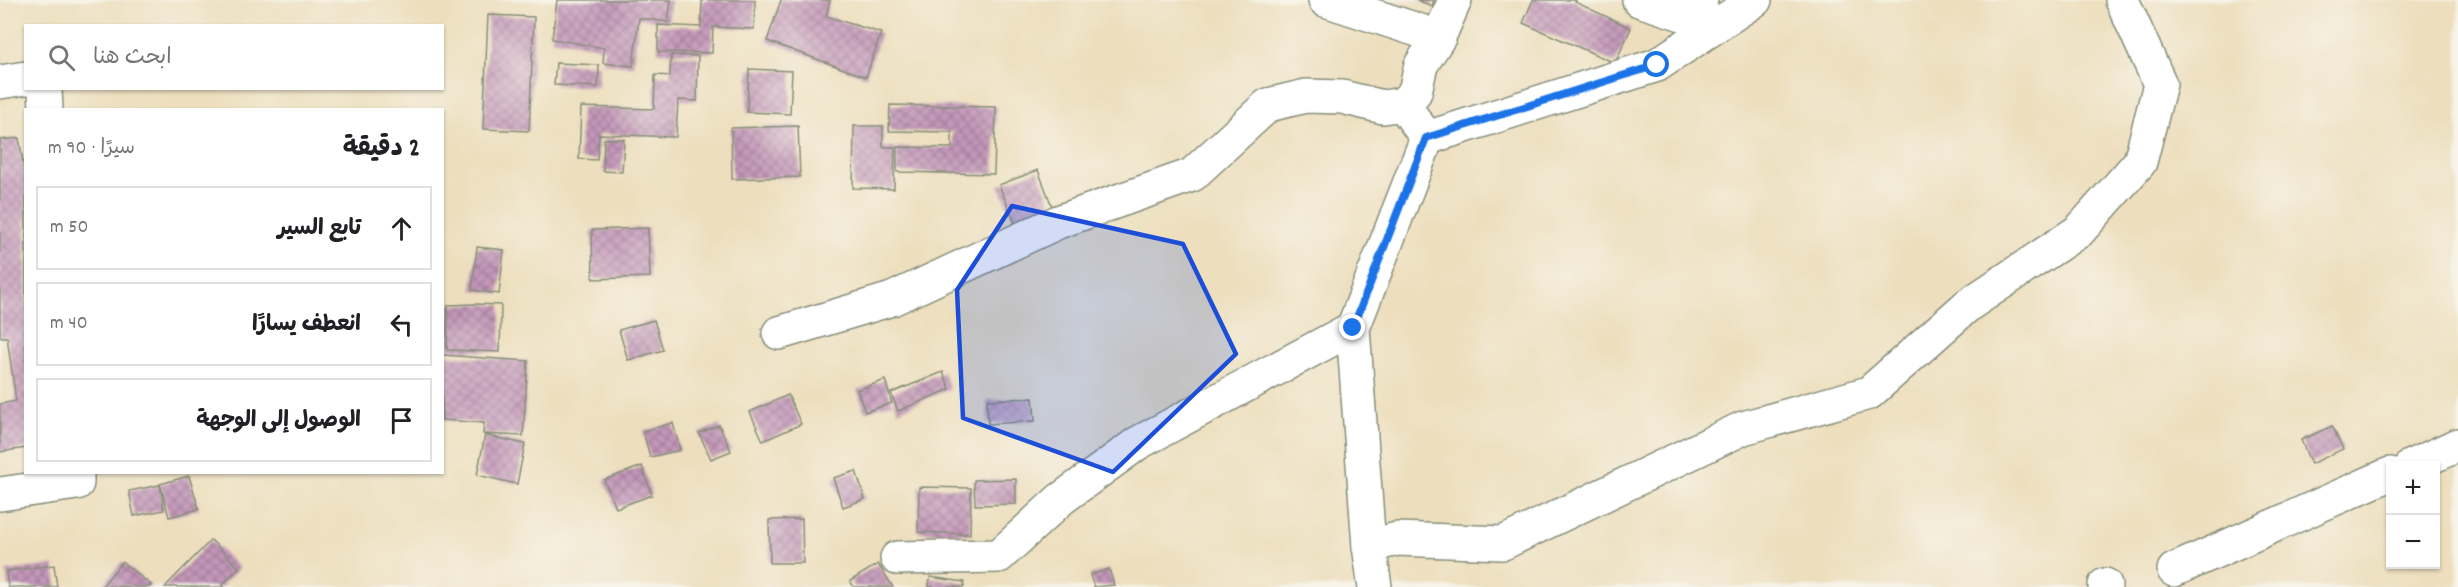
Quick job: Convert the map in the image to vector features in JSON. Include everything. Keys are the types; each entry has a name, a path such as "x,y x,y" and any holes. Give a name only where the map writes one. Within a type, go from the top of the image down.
{"street":[{"path":"1325,0 1439,37"},
{"path":"779,333 892,299 1058,222 1192,175 1268,105 1305,96 1342,97 1383,107 1403,104 1415,92 1422,65 1439,37 1455,0"},
{"path":"1639,0 1688,16 1701,0"},
{"path":"1426,138 1657,65 1755,0"},
{"path":"1369,546 1397,539 1503,543 1743,428 1869,393 1968,305 2079,231 2140,162 2160,84 2122,0"},
{"path":"0,82 24,78"},
{"path":"45,90 46,108"},
{"path":"1403,104 1426,138"},
{"path":"1375,587 1369,546 1353,328 1426,138"},
{"path":"897,558 999,556 1061,499 1138,443 1353,328"},
{"path":"2420,461 2458,445"},
{"path":"0,494 77,483 76,474"},
{"path":"2174,570 2386,476"}],"highlighted area":[{"path":"1012,206 1183,244 1236,354 1113,472 963,418 957,290"}],"building":[{"path":"557,0 671,0 668,22 639,18 633,66 603,63 604,48 552,39"},
{"path":"702,0 755,0 754,29 713,27 712,53 658,52 658,25 701,27"},
{"path":"781,0 830,0 826,16 881,33 866,77 767,41"},
{"path":"1417,0 1434,0 1432,6"},
{"path":"1533,0 1576,0 1575,2 1631,28 1615,63 1523,23"},
{"path":"488,15 534,17 529,131 483,129"},
{"path":"671,55 698,56 697,101 678,100 676,137 599,134 597,160 579,159 581,107 654,109 655,75 670,76"},
{"path":"556,63 599,65 598,87 554,85"},
{"path":"749,69 792,71 790,114 747,112"},
{"path":"890,105 996,107 994,174 897,172 897,147 952,148 952,132 889,131"},
{"path":"798,126 800,177 732,179 731,128"},
{"path":"854,126 883,126 883,147 895,147 894,189 853,188"},
{"path":"19,138 24,169 24,448 0,452 0,404 16,401 7,337 0,337 0,140"},
{"path":"604,139 624,139 622,172 603,171"},
{"path":"1038,170 1053,209 1015,223 999,185"},
{"path":"648,228 650,277 593,279 592,230"},
{"path":"477,247 504,250 499,294 472,290"},
{"path":"448,305 501,305 500,352 447,350"},
{"path":"654,320 663,350 628,360 619,330"},
{"path":"444,355 528,361 523,436 483,434 484,423 444,420"},
{"path":"943,372 950,389 898,411 891,393"},
{"path":"885,380 892,403 865,412 857,390"},
{"path":"788,395 801,424 763,441 750,412"},
{"path":"1033,398 1035,421 988,424 987,400"},
{"path":"673,423 680,450 650,457 643,431"},
{"path":"719,425 731,451 711,459 699,433"},
{"path":"2332,426 2343,449 2311,464 2301,440"},
{"path":"485,435 525,444 517,484 477,475"},
{"path":"642,466 652,495 616,508 604,480"},
{"path":"856,471 865,499 843,507 833,478"},
{"path":"189,476 199,509 169,517 160,484"},
{"path":"1016,479 1016,504 975,505 974,480"},
{"path":"160,485 164,510 134,516 129,491"},
{"path":"919,487 971,488 970,534 918,532"},
{"path":"802,519 803,563 770,563 769,520"},
{"path":"211,540 239,568 222,585 224,587 165,587"},
{"path":"122,562 151,585 149,587 102,586"},
{"path":"878,564 893,587 854,587 850,581"},
{"path":"54,565 57,587 8,587 6,571"},
{"path":"1109,569 1114,585 1094,587 1090,575"},
{"path":"930,577 964,582 964,587 929,587"}],"route":[{"path":"1353,328 1426,138 1657,65"}]}
